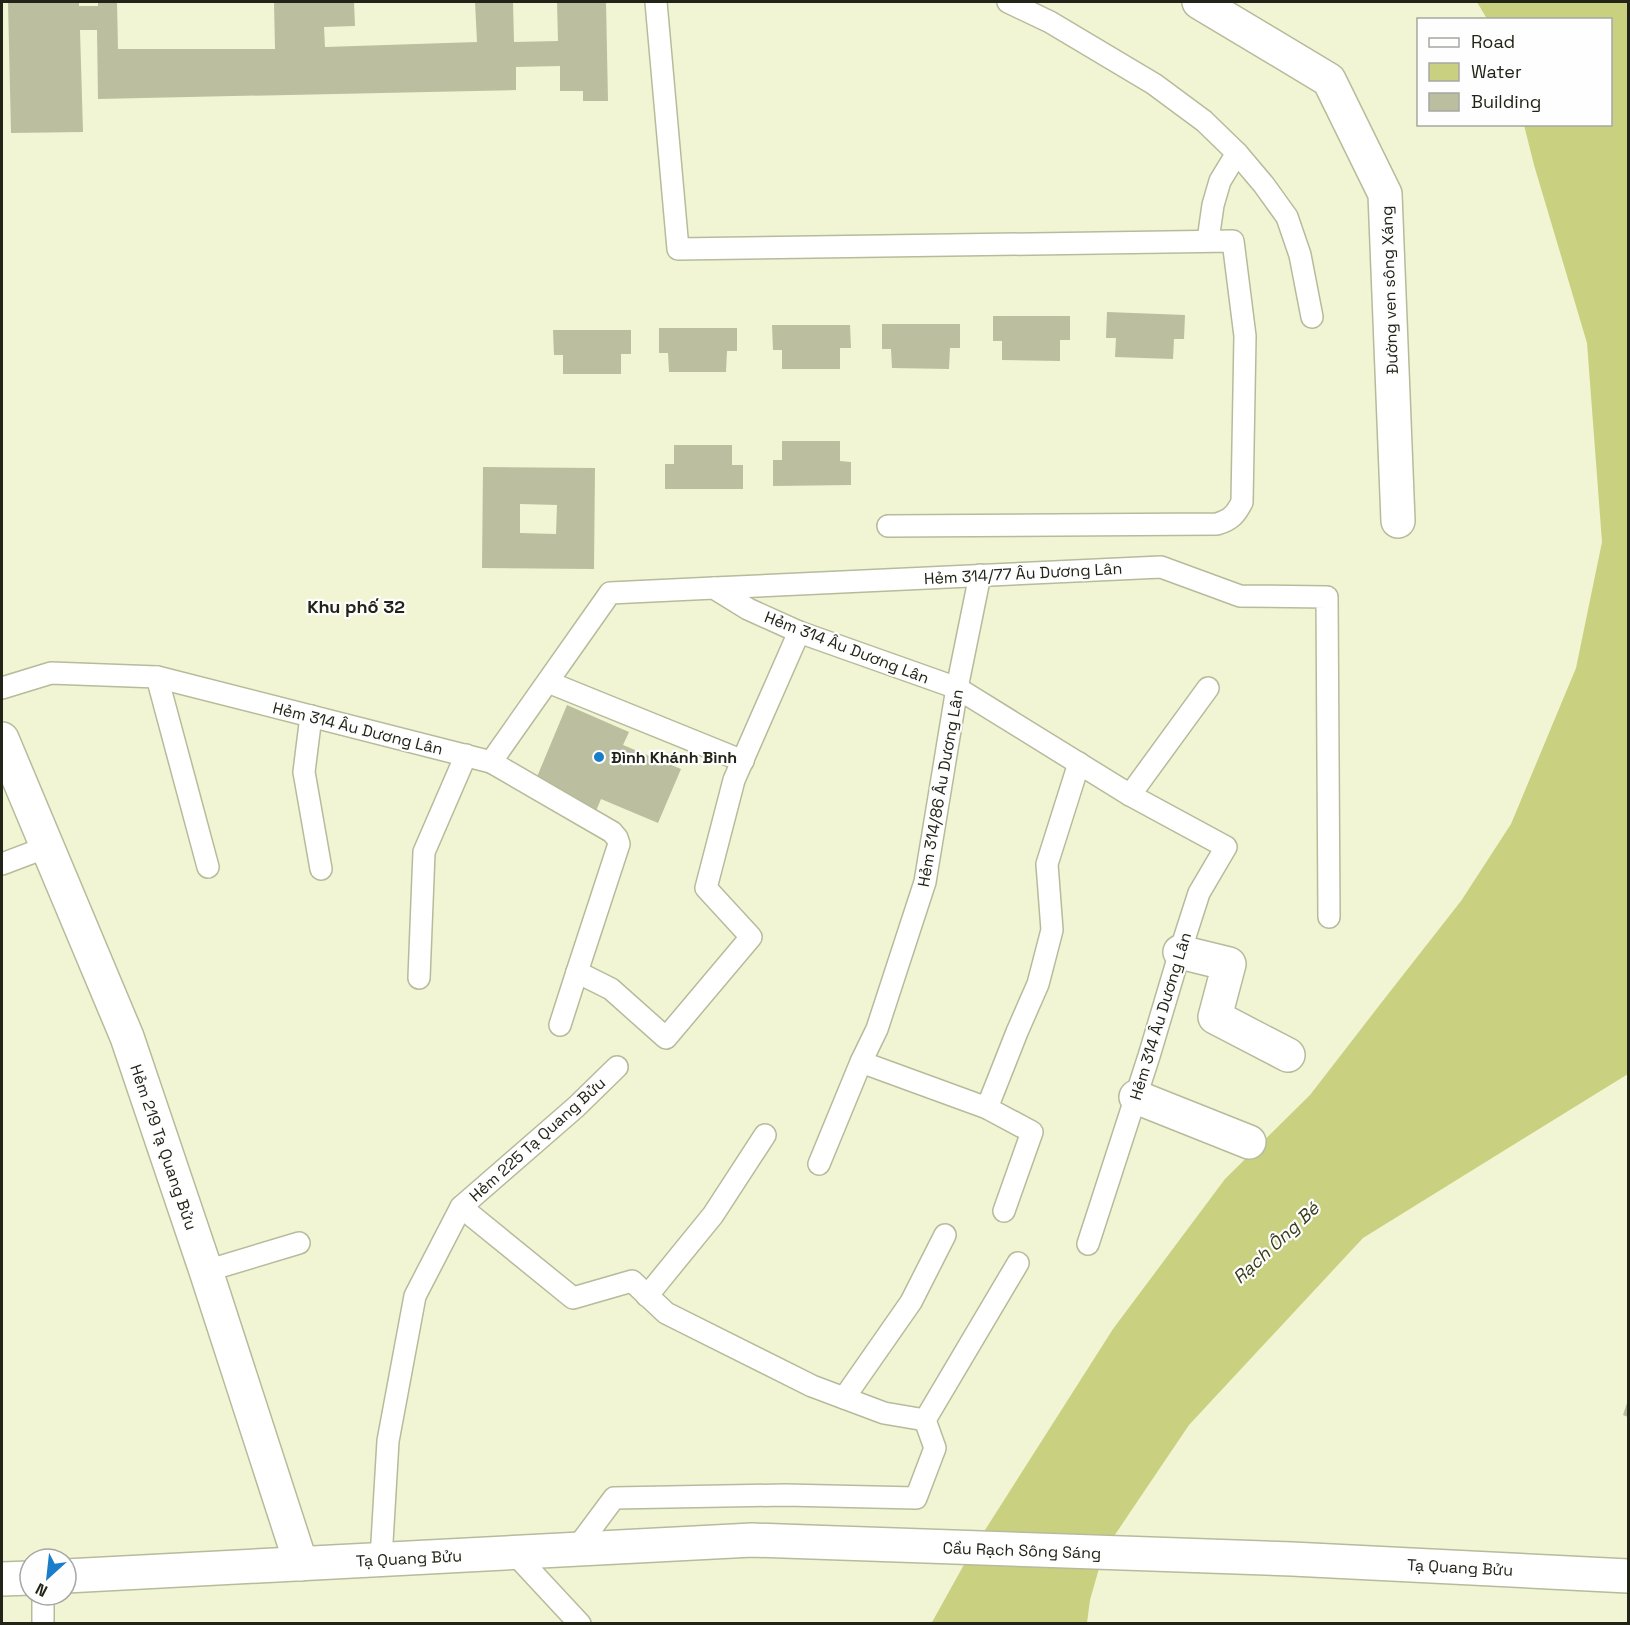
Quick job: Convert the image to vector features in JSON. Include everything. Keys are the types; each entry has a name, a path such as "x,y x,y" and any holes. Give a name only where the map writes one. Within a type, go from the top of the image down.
{"street":[{"name":"Đường ven sông Xáng","path":"1199,2 1329,80 1385,194 1398,521"},
{"name":"Hẻm 219 Tạ Quang Bửu","path":"2,739 127,1037 301,1564"},
{"path":"1180,952 1229,964 1215,1017 1288,1055"},
{"path":"1136,1097 1249,1142"},
{"name":"Tạ Quang Bửu","path":"78,1575 752,1540"},
{"name":"Cầu Rạch Sông Sáng","path":"752,1540 1292,1559"},
{"name":"Tạ Quang Bửu","path":"1292,1559 1629,1576"},
{"path":"2,1580 18,1579"}],"lane":[{"path":"656,2 678,249 1233,241 1245,336 1242,501 1235,514 1227,521 1217,524 888,526"},
{"path":"1008,2 1050,22 1154,84 1204,121 1237,153 1287,217 1300,255 1312,317"},
{"path":"1208,240 1213,205 1220,181 1237,153"},
{"name":"Hẻm 314/77 Âu Dương Lân","path":"714,588 1161,567 1240,596 1327,597 1329,917"},
{"name":"Hẻm 314/86 Âu Dương Lân","path":"819,1164 877,1029 925,882 957,688 980,575"},
{"path":"492,762 610,593 714,588"},
{"name":"Hẻm 314 Âu Dương Lân","path":"714,588 748,609 799,632 957,688 1130,795 1226,847 1199,893 1088,1244"},
{"path":"560,1025 577,972 611,989 666,1038 752,937 706,888 734,780 799,632"},
{"name":"Hẻm 314 Âu Dương Lân","path":"2,688 51,673 157,677 492,762 612,832 617,838 619,844 577,972"},
{"path":"157,677 208,867"},
{"path":"548,682 743,761"},
{"path":"1130,795 1208,688"},
{"path":"310,716 304,772 321,869"},
{"path":"419,978 424,852 466,755"},
{"path":"987,1108 1038,984 1052,930 1047,864 1079,763"},
{"path":"2,864 47,847"},
{"path":"861,1062 987,1108 1032,1132 1004,1211"},
{"name":"Hẻm 225 Tạ Quang Bửu","path":"381,1559 388,1441 416,1296 461,1207 576,1107 616,1067"},
{"path":"647,1296 713,1215 765,1135"},
{"path":"461,1207 573,1298 632,1281 666,1313 812,1386 884,1413 926,1420"},
{"path":"844,1398 911,1302 945,1235"},
{"path":"206,1271 299,1243"},
{"path":"576,1549 614,1498 785,1495 916,1498 935,1448 926,1420 1018,1263"},
{"path":"513,1552 580,1623"},
{"path":"43,1623 44,1607"}],"water":[{"name":"Rạch Ông Bé","path":"1477,2 1628,2 1628,1074 1363,1238 1189,1425 1104,1551 1090,1600 1087,1623 931,1624 971,1552 1113,1329 1225,1179 1310,1095 1461,901 1511,824 1576,668 1602,542 1587,343 1524,126 1612,126 1612,18 1486,18"}],"building":[{"path":"8,2 79,2 79,6 98,6 98,2 117,2 118,49 275,49 274,2 354,2 355,26 324,27 325,47 477,42 475,2 513,2 514,42 558,41 557,2 606,2 608,101 583,101 583,91 560,91 560,66 516,67 516,90 98,99 97,30 80,30 83,132 11,133"},
{"path":"1107,312 1185,315 1184,339 1174,339 1173,359 1115,357 1116,338 1106,338"},
{"path":"993,316 1070,316 1070,340 1060,340 1060,361 1002,360 1002,341 993,341"},
{"path":"882,324 960,324 960,348 950,348 949,369 892,368 891,349 882,349"},
{"path":"772,325 850,325 851,348 840,348 840,369 782,369 782,350 773,350"},
{"path":"659,328 737,328 737,351 727,351 726,372 669,372 668,353 659,353"},
{"path":"553,330 631,330 631,354 621,354 621,374 563,374 563,355 554,355"},
{"path":"782,441 840,441 840,461 851,462 851,485 773,486 773,460 782,460"},
{"path":"674,445 732,445 732,465 743,465 743,489 665,489 665,464 674,464"},
{"path":"483,467 595,468 594,569 482,568","holes":["520,504 557,505 556,534 520,533"]},
{"name":"Đình Khánh Bình","path":"567,705 629,732 623,745 681,769 658,823 601,799 596,811 534,784"},
{"path":"1628,1400 1628,1417 1623,1415"}],"place":[{"name":"Đình Khánh Bình","path":"599,757"}],"district":[{"name":"Khu phố 32","path":"356,607"}]}
